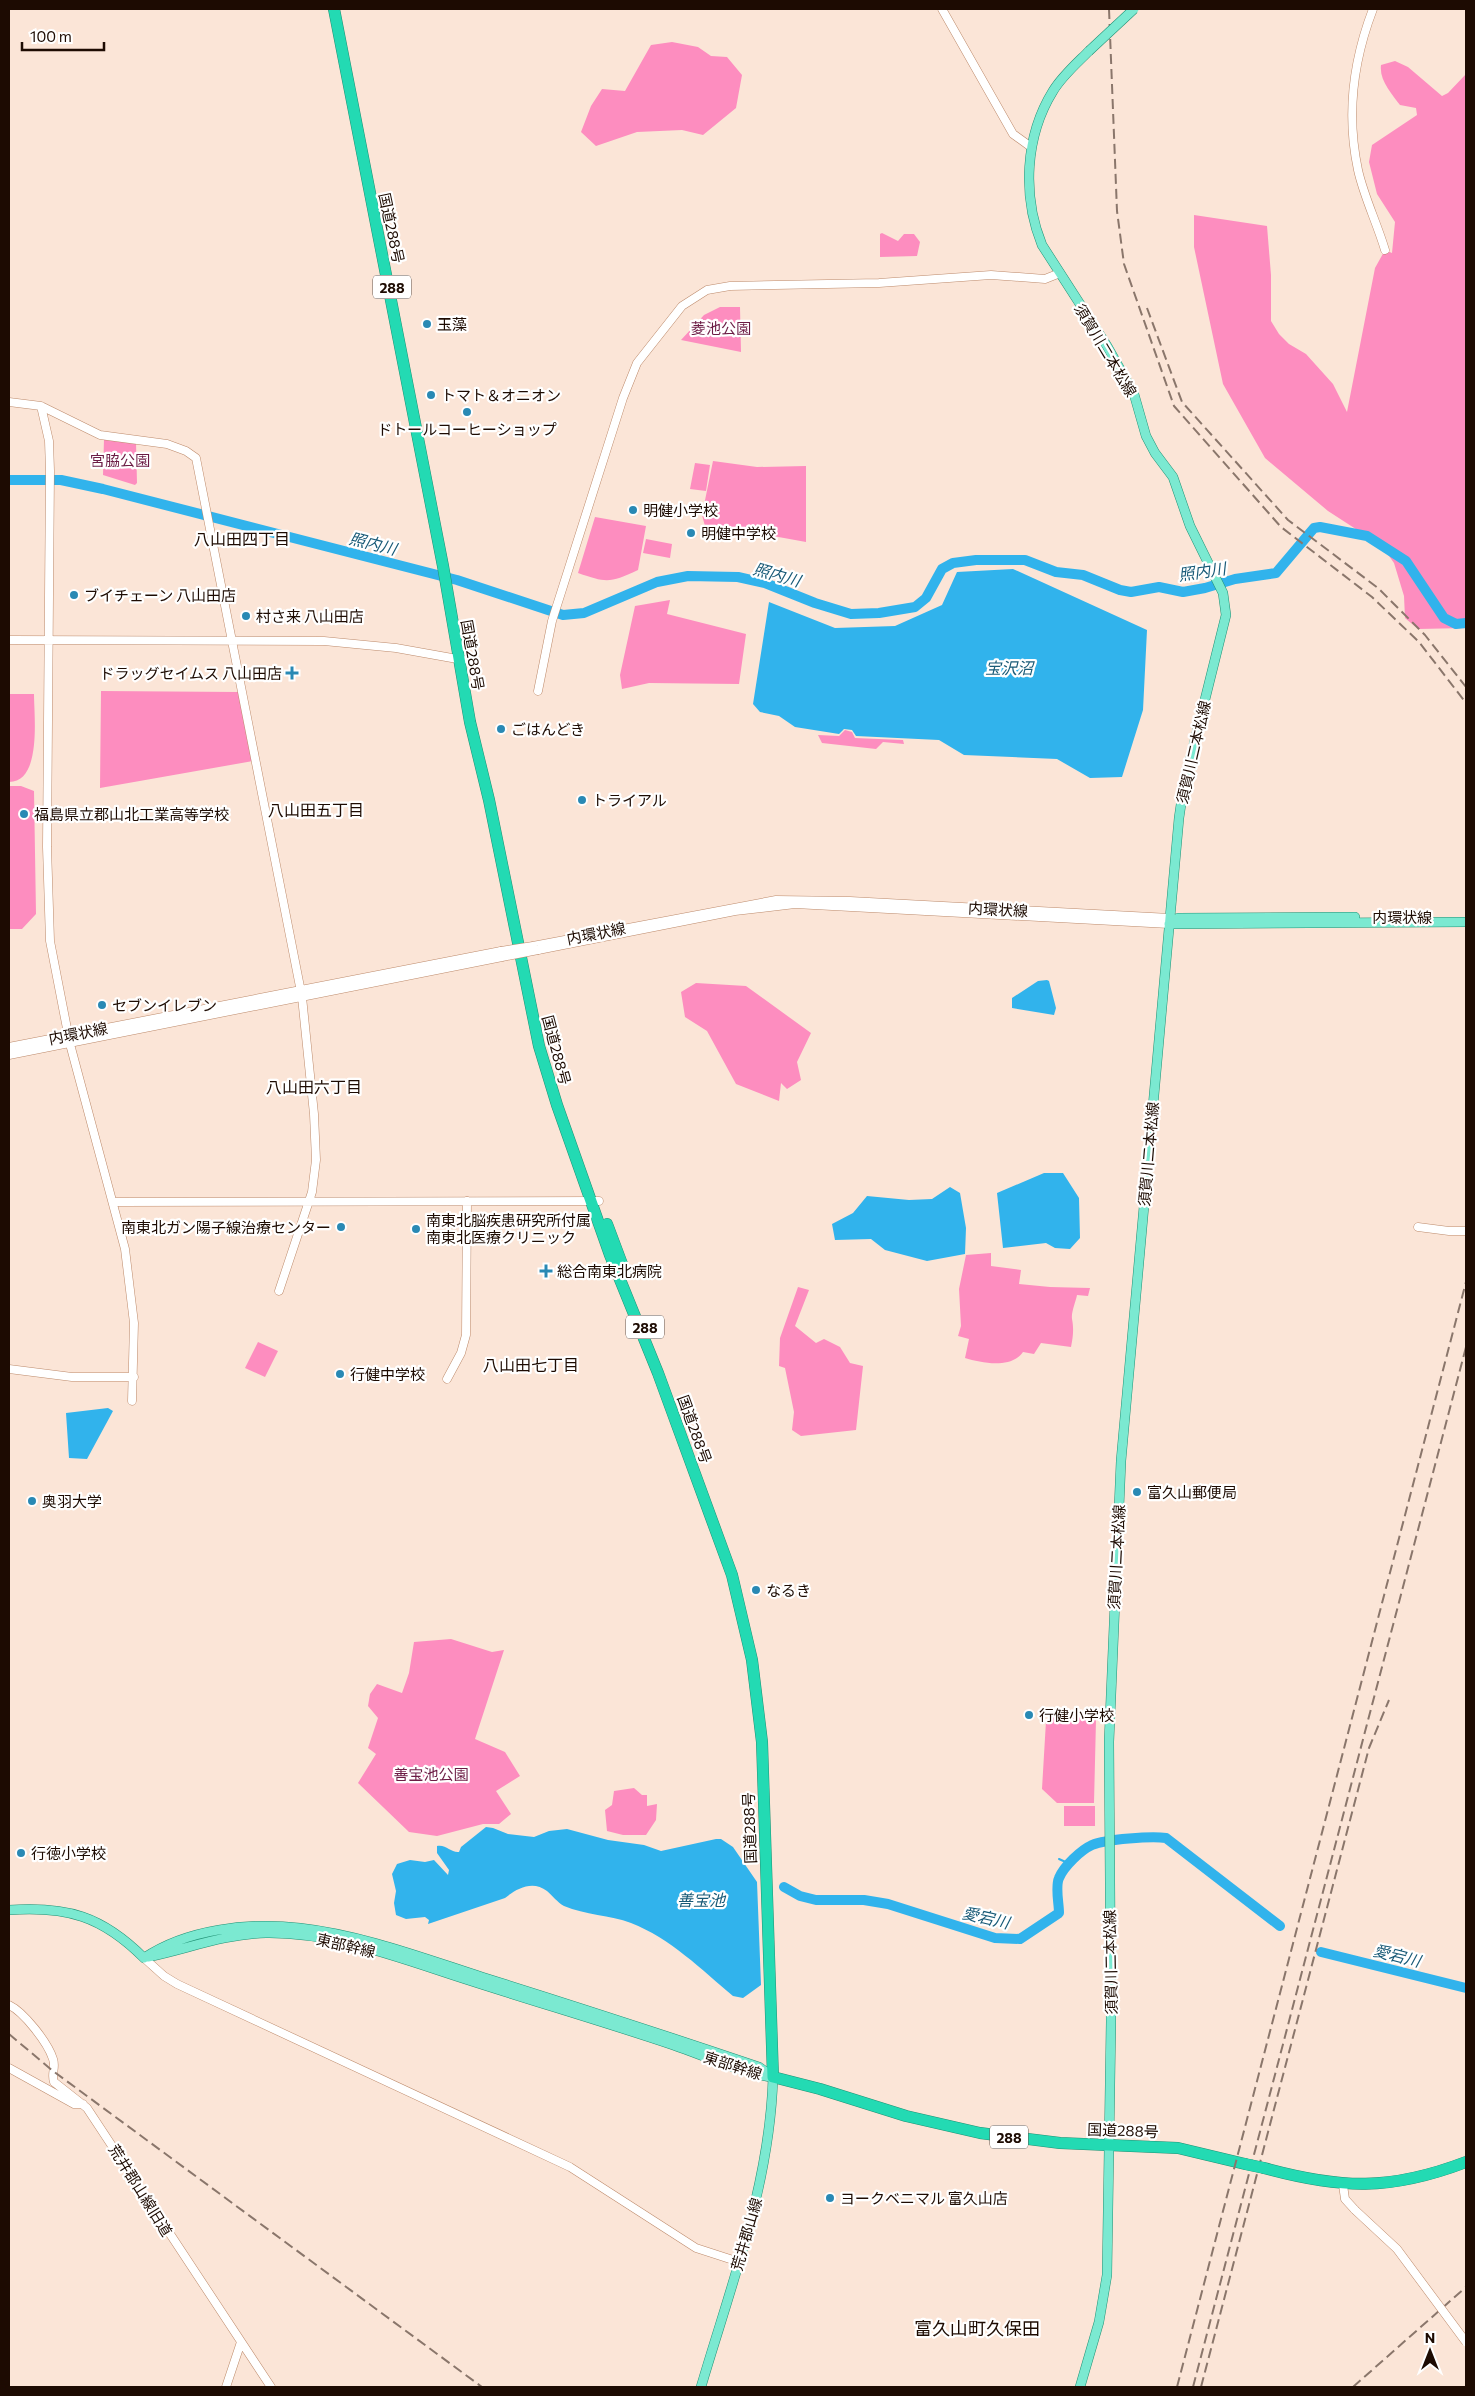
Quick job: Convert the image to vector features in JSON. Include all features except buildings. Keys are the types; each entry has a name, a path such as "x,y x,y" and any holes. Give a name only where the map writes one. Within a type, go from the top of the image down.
{"highway":[{"name":"国道288号","path":"335,9 446,566 461,659 536,1014 564,1109 595,1201 727,1548 748,1617 762,1696 766,1748 776,2078 941,2126 1029,2140 1178,2148 1311,2181 1343,2185 1389,2183 1433,2173 1466,2162"}],"main road":[{"name":"須賀川二本松線","path":"1080,2387 1104,2300 1108,2243 1111,2021 1109,1742 1121,1461 1169,921 1183,790 1225,621 1226,603 1190,526 1173,477 1155,453 1146,436 1134,394 1107,346 1042,245 1036,231 1031,202 1031,147 1045,106 1054,90 1089,51 1134,9"},
{"name":"内環状線","path":"1169,921 1466,917"},
{"name":"内環状線","path":"1169,921 1466,922"},
{"path":"9,1910 56,1909 84,1916 108,1927 144,1958"},
{"name":"東部幹線","path":"144,1958 166,1945 228,1929 276,1926 326,1932 401,1951 650,2030 759,2067 776,2078"},
{"name":"荒井郡山線","path":"701,2387 760,2189 776,2078"},
{"name":"荒井郡山線","path":"706,2387 758,2216 768,2174 774,2141 776,2078"}],"street":[{"path":"942,9 1013,134 1031,147"},
{"path":"1373,9 1360,48 1354,77 1352,112 1358,171 1385,250"},
{"path":"538,691 556,607 635,368 682,306 692,297 714,288 730,286 879,283 991,275 1044,279 1060,273"},
{"path":"9,402 41,406 100,435 168,444 186,451 196,458 301,993 315,1132 315,1165 310,1201 279,1291"},
{"path":"41,406 49,441 50,471 48,912 50,941 70,1044 114,1202 125,1249 132,1290 134,1378 132,1401"},
{"path":"9,640 324,641 365,644 461,659"},
{"name":"内環状線","path":"9,1047 501,954 735,912 795,904 1169,921"},
{"path":"9,1055 70,1044 301,993"},
{"path":"447,1378 462,1353 466,1335 467,1201"},
{"path":"114,1202 595,1201"},
{"path":"1418,1227 1466,1231"},
{"path":"9,1369 72,1377 134,1378"},
{"path":"144,1958 164,1976 177,1984 570,2167 696,2248 734,2260"},
{"name":"荒井郡山線旧道","path":"9,2005 22,2013 51,2055 54,2061 52,2076 54,2082 83,2104 111,2143 152,2209 270,2387"},
{"path":"9,2068 74,2104 83,2104"},
{"path":"1343,2185 1345,2199 1354,2210 1397,2249 1466,2342"},
{"path":"226,2387 241,2342"}],"green space":[{"path":"672,42 698,47 711,56 727,57 742,75 736,108 703,135 682,130 637,132 596,146 581,132 591,106 602,89 625,91 651,45"},
{"path":"1395,61 1408,67 1442,96 1448,93 1466,74 1466,628 1418,629 1405,618 1404,596 1394,563 1382,546 1328,511 1265,458 1223,384 1194,247 1194,215 1267,226 1271,275 1271,321 1279,334 1289,344 1306,354 1333,384 1347,412 1375,268 1385,250 1392,253 1395,222 1377,194 1369,162 1372,145 1417,115 1416,108 1400,105 1384,81 1381,65"},
{"path":"882,233 898,241 904,234 914,234 920,242 917,256 880,257 880,234"},
{"name":"菱池公園","path":"720,307 740,307 741,352 681,340 704,315"},
{"name":"宮脇公園","path":"104,439 136,442 137,483 135,485 103,475"},
{"path":"713,461 757,467 806,466 806,542 751,532 750,538 706,530 702,515"},
{"path":"695,463 710,465 706,491 690,489"},
{"path":"595,517 646,526 638,570 608,580 596,579 578,573"},
{"path":"646,539 672,544 670,558 643,553"},
{"path":"670,600 667,614 746,634 739,684 649,683 622,689 620,675 635,606"},
{"path":"101,691 238,692 253,761 100,788"},
{"path":"9,694 34,694 35,732 34,746 27,771 20,779 9,782"},
{"path":"845,730 852,732 855,738 903,740 904,744 883,742 876,749 822,743 818,735 839,736"},
{"path":"9,786 21,786 34,791 36,914 22,929 9,929"},
{"path":"696,983 746,986 811,1033 797,1062 801,1080 787,1089 781,1083 779,1101 736,1084 707,1031 685,1017 681,992"},
{"path":"991,1253 991,1266 1021,1270 1019,1284 1090,1288 1088,1296 1077,1295 1072,1313 1073,1333 1071,1347 1041,1343 1034,1354 1023,1352 1018,1357 1004,1363 980,1362 965,1358 969,1339 958,1336 961,1326 959,1289 966,1255"},
{"path":"798,1287 809,1290 795,1326 816,1343 824,1339 840,1347 850,1363 863,1366 856,1430 801,1436 792,1430 794,1412 785,1368 779,1366 780,1338"},
{"path":"258,1342 278,1351 265,1377 245,1368"},
{"name":"善宝池公園","path":"451,1639 492,1652 504,1650 475,1739 505,1752 520,1776 496,1791 511,1814 499,1824 483,1824 437,1836 409,1832 358,1783 376,1754 368,1748 378,1718 368,1706 370,1694 377,1684 402,1693 409,1673 414,1642"},
{"path":"1055,1713 1096,1720 1094,1803 1057,1803 1042,1789 1046,1721"},
{"path":"634,1788 642,1795 647,1795 647,1806 657,1804 656,1820 646,1835 623,1835 607,1831 605,1810 612,1805 614,1791"},
{"path":"1064,1806 1095,1806 1095,1826 1064,1826"}],"water":[{"name":"宝沢沼","path":"1013,569 1147,630 1143,710 1122,777 1090,778 1057,759 964,755 939,740 856,736 852,730 844,729 839,734 795,727 779,716 760,712 753,704 769,602 835,628 895,626 942,605 957,572"},
{"path":"1038,981 1049,981 1056,1008 1054,1015 1012,1008 1012,998"},
{"path":"1044,1173 1063,1173 1079,1198 1080,1238 1070,1249 1055,1248 1046,1243 1003,1248 997,1193"},
{"path":"950,1187 960,1193 966,1228 965,1254 927,1261 885,1250 871,1239 835,1240 832,1224 853,1213 867,1196 909,1200 932,1199"},
{"path":"108,1408 113,1411 87,1459 69,1458 66,1413"},
{"name":"善宝池","path":"486,1827 508,1834 534,1837 549,1831 567,1829 608,1840 644,1845 661,1851 721,1839 733,1847 757,1882 761,1985 743,1998 733,1996 685,1955 645,1929 623,1920 564,1906 547,1891 536,1886 520,1888 505,1898 428,1924 429,1920 425,1917 406,1919 396,1915 394,1903 396,1891 392,1874 397,1864 410,1860 425,1862 434,1860 448,1875 449,1870 437,1853 437,1846 443,1846 459,1852 461,1847"}],"waterway":[{"name":"照内川","path":"9,480 61,480 103,489 457,580 563,615 584,613 657,582 688,576 738,577 765,583 815,603 851,614 879,613 915,607 926,598 942,569 953,563 976,560 1025,560 1056,572 1083,575 1120,590 1131,592 1159,587 1183,592 1235,579 1276,573 1314,528 1320,527 1367,536 1406,561 1444,618 1456,624 1466,623"},
{"name":"愛宕川","path":"784,1887 800,1896 816,1900 864,1900 888,1904 995,1938 1020,1939 1059,1913 1057,1890 1059,1878 1073,1859 1083,1851 1092,1845 1108,1841 1159,1837 1166,1838 1280,1926"},
{"path":"1059,1859 1070,1864"},
{"name":"愛宕川","path":"1321,1952 1466,1988"}],"railway":[{"path":"1109,9 1117,211 1124,264 1174,406 1281,527 1372,597 1419,642 1466,703"},
{"path":"1147,308 1182,402 1288,520 1378,588 1425,635 1466,687"},
{"path":"1177,2387 1466,1282"},
{"path":"1193,2387 1466,1347"},
{"path":"1201,2387 1369,1748 1389,1700"},
{"path":"9,2034 53,2071 482,2387"},
{"path":"1353,2387 1466,2287"}],"place":[{"name":"玉藻","path":"427,324"},
{"name":"トマト＆オニオン","path":"431,395"},
{"name":"ドトールコーヒーショップ","path":"467,412"},
{"name":"明健小学校","path":"633,510"},
{"name":"明健中学校","path":"691,533"},
{"name":"ブイチェーン 八山田店","path":"74,595"},
{"name":"村さ来 八山田店","path":"246,616"},
{"name":"ドラッグセイムス 八山田店","path":"292,673"},
{"name":"ごはんどき","path":"501,729"},
{"name":"トライアル","path":"582,800"},
{"name":"福島県立郡山北工業高等学校","path":"24,814"},
{"name":"セブンイレブン","path":"102,1005"},
{"name":"南東北ガン陽子線治療センター","path":"341,1227"},
{"name":"南東北脳疾患研究所付属 南東北医療クリニック","path":"416,1229"},
{"name":"総合南東北病院","path":"546,1271"},
{"name":"行健中学校","path":"340,1374"},
{"name":"富久山郵便局","path":"1137,1492"},
{"name":"奥羽大学","path":"32,1501"},
{"name":"なるき","path":"756,1590"},
{"name":"行健小学校","path":"1029,1715"},
{"name":"行徳小学校","path":"21,1853"},
{"name":"ヨークベニマル 富久山店","path":"830,2198"}],"district":[{"name":"八山田四丁目","path":"242,538"},
{"name":"八山田五丁目","path":"316,809"},
{"name":"八山田六丁目","path":"314,1086"},
{"name":"八山田七丁目","path":"531,1364"},
{"name":"富久山町久保田","path":"977,2328"}]}
